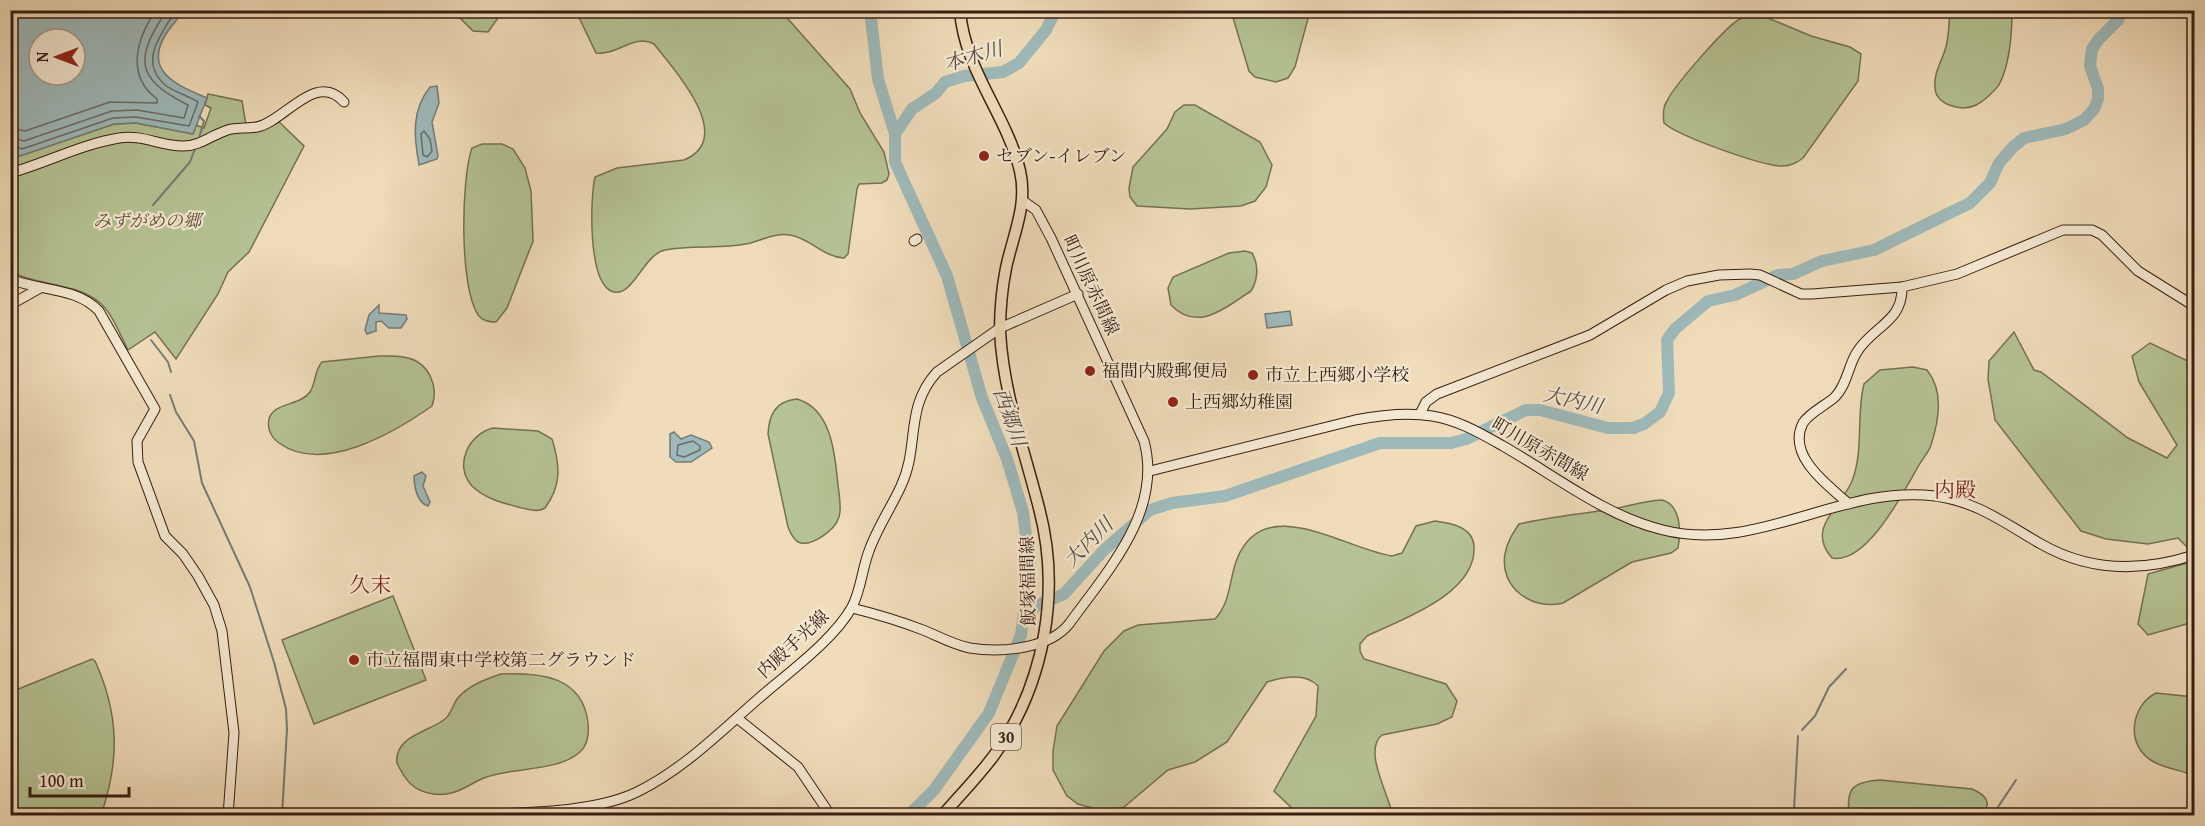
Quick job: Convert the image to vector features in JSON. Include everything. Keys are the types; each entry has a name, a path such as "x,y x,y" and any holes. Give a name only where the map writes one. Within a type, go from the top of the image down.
{"main road":[{"name":"飯塚福間線","path":"942,816 976,778 1007,734 1026,697 1044,643 1048,592 1044,528 1011,407 1000,328 1005,270 1023,201 1020,171 1014,152 978,75 965,40 960,10"}],"street":[{"path":"10,173 121,137 192,146 226,130 260,127 273,122 301,98 311,94 330,93 339,96 344,102"},
{"name":"町川原赤間線","path":"1023,201 1036,210 1078,294 1144,441 1150,471 1364,418 1393,414 1420,414 1445,419 1473,429 1612,510 1665,531 1699,536 1744,533 1850,504 1900,495 1948,498 1995,516 2066,556 2103,566 2132,568 2194,555"},
{"path":"1420,414 1431,398 1590,335 1676,285 1719,275 1760,275 1801,294 1902,287 1957,274 2054,233 2085,230 2102,235 2138,271 2194,306"},
{"path":"10,279 77,295 91,302 99,311 155,409 137,441 138,462 165,536 183,554 198,576 214,605 222,632 234,733 228,816"},
{"path":"1850,504 1821,478 1804,458 1799,446 1799,436 1803,423 1837,395 1858,350 1899,309 1902,287"},
{"path":"10,305 40,288"},
{"name":"内殿手光線","path":"458,816 574,807 622,798 674,771 737,718 794,669 852,608 873,540 902,484 910,456 914,416 922,391 937,372 1000,328 1078,294"},
{"path":"852,608 922,629 959,645 993,649 1044,643 1058,635 1069,624 1137,524 1142,512 1150,471"},
{"path":"737,718 798,767 831,816"}],"green space":[{"path":"453,11 503,11 488,32 473,31"},
{"path":"576,11 781,11 850,89 860,113 884,152 889,174 887,180 882,183 859,184 857,189 848,254 844,258 836,257 790,235 775,236 740,245 676,248 657,253 625,289 618,292 611,291 604,284 598,272 592,238 595,177 617,168 684,160 699,150 704,136 703,120 686,86 654,44 639,41 604,53 596,53"},
{"path":"1231,11 1310,11 1295,67 1288,78 1276,82 1255,77 1249,71"},
{"path":"1950,11 2012,11 2010,48 2000,83 1986,99 1970,107 1951,106 1936,94 1935,83 1947,42"},
{"path":"1742,18 1768,18 1811,36 1850,47 1861,54 1858,81 1803,158 1791,165 1772,165 1740,156 1672,129 1664,123 1666,103 1680,82 1714,42"},
{"name":"みずがめの郷","path":"208,94 242,101 246,125 274,117 304,146 249,252 228,272 218,294 176,359 155,332 128,350 112,318 99,302 67,287 33,280 11,272 10,149 20,156 114,124 136,123 193,134 196,125 204,128 211,108 205,105"},
{"path":"1184,105 1195,105 1260,142 1272,165 1266,187 1255,201 1241,206 1190,209 1137,206 1130,197 1129,188 1133,167 1167,129 1175,112"},
{"path":"482,144 502,144 513,149 525,168 531,191 533,241 507,308 496,322 486,321 479,316 468,283 465,260 464,208 468,163 472,148"},
{"path":"1245,251 1252,253 1257,267 1251,291 1222,310 1202,317 1191,317 1171,305 1168,288 1173,277 1229,253"},
{"path":"2014,332 2034,370 2041,372 2128,438 2167,458 2177,445 2139,382 2132,356 2150,343 2194,364 2194,554 2178,538 2148,544 2106,539 2081,531 1995,420 1988,379 1989,361"},
{"path":"379,356 405,357 422,365 427,370 433,384 432,406 379,438 337,452 316,454 297,452 274,438 269,426 272,414 300,400 310,392 322,362"},
{"path":"1913,367 1927,370 1938,396 1938,416 1930,448 1894,508 1871,539 1845,557 1832,558 1822,537 1828,518 1847,490 1856,469 1864,384 1880,370"},
{"path":"797,399 809,404 818,412 830,434 840,506 837,522 828,532 816,540 803,543 795,539 788,527 768,434 770,420 775,410 784,402"},
{"path":"493,428 538,431 552,439 557,458 558,475 551,499 545,508 532,510 493,500 472,486 466,478 464,460 466,451 484,431"},
{"path":"1662,500 1673,507 1678,520 1678,548 1671,553 1632,562 1563,603 1552,605 1540,604 1520,594 1507,577 1505,554 1519,524"},
{"path":"1435,521 1460,527 1470,534 1473,540 1472,563 1463,578 1435,603 1367,636 1360,644 1360,651 1364,659 1446,684 1457,701 1452,717 1437,724 1382,735 1377,742 1375,751 1378,772 1392,813 1406,809 1415,815 1299,815 1274,791 1316,716 1318,686 1307,679 1294,677 1267,682 1227,742 1195,762 1168,770 1124,807 1112,810 1096,809 1078,804 1067,796 1053,770 1057,726 1104,651 1124,631 1138,625 1215,619 1227,598 1237,559 1249,539 1266,529 1286,526 1307,529 1392,556 1402,553 1416,526"},
{"path":"2194,561 2194,617 2190,623 2148,635 2138,624 2148,574"},
{"name":"市立福間東中学校第二グラウンド","path":"393,596 426,680 314,724 282,640"},
{"path":"92,659 95,661 109,700 114,737 111,775 101,815 11,815 11,692"},
{"path":"501,674 544,676 568,686 578,695 588,723 587,739 583,749 560,763 484,778 448,794 426,793 415,787 403,775 397,763 401,747 414,736 445,719 457,699 466,690"},
{"path":"2156,693 2194,697 2194,775 2154,762 2138,747 2134,727 2136,717 2147,699"},
{"path":"1880,780 1972,789 1987,800 1987,808 1980,816 1849,815 1849,798 1853,788 1863,783"}],"water":[{"path":"10,11 182,11 166,34 158,58 167,76 185,88 207,98 193,134 136,123 114,124 20,156 11,149"},
{"path":"437,86 439,103 432,122 438,156 437,159 419,165 415,134 417,115 430,87"},
{"path":"379,305 379,313 406,315 407,319 401,328 389,328 381,321 376,322 376,331 367,334 365,330 369,315"},
{"path":"1290,311 1292,325 1267,328 1265,314"},
{"path":"674,432 681,439 691,435 709,442 712,448 691,462 676,462 670,457 670,434"},
{"path":"422,472 426,476 423,486 430,502 428,506 419,498 415,484 414,476"}],"waterway":[{"name":"西郷川","path":"870,10 878,79 895,134 895,162 947,276 982,398 1007,459 1023,512 1030,567 1021,635 989,713 934,790 908,816"},
{"name":"本木川","path":"895,134 912,109 936,93 945,82 964,76 1003,72 1019,63 1046,30 1056,10"},
{"name":"大内川","path":"1025,616 1036,606 1064,594 1104,550 1150,510 1172,503 1225,496 1380,443 1451,443 1466,439 1526,410 1540,410 1608,428 1633,428 1644,424 1660,412 1669,393 1667,340 1675,329 1708,301 1735,295 1778,275 1793,274 1822,261 1874,250 1970,203 1990,183 1999,163 2024,138 2066,129 2084,120 2094,109 2098,99 2098,89 2090,66 2092,49 2118,20 2122,10"},
{"path":"199,116 204,121 199,138"},
{"path":"153,205 190,162 196,146"},
{"path":"151,340 168,362 171,372"},
{"path":"170,395 176,412 194,441 202,483 250,587 274,662 286,709 282,816"},
{"path":"1802,730 1815,716 1829,687 1846,669"},
{"path":"1794,810 1798,736"},
{"path":"1992,816 2016,780"}],"place":[{"name":"セブン-イレブン","path":"984,156"},
{"name":"福間内殿郵便局","path":"1090,371"},
{"name":"市立上西郷小学校","path":"1253,375"},
{"name":"上西郷幼稚園","path":"1173,402"},
{"name":"市立福間東中学校第二グラウンド","path":"354,660"}],"district":[{"name":"内殿","path":"1955,490"},
{"name":"久末","path":"370,585"}]}
